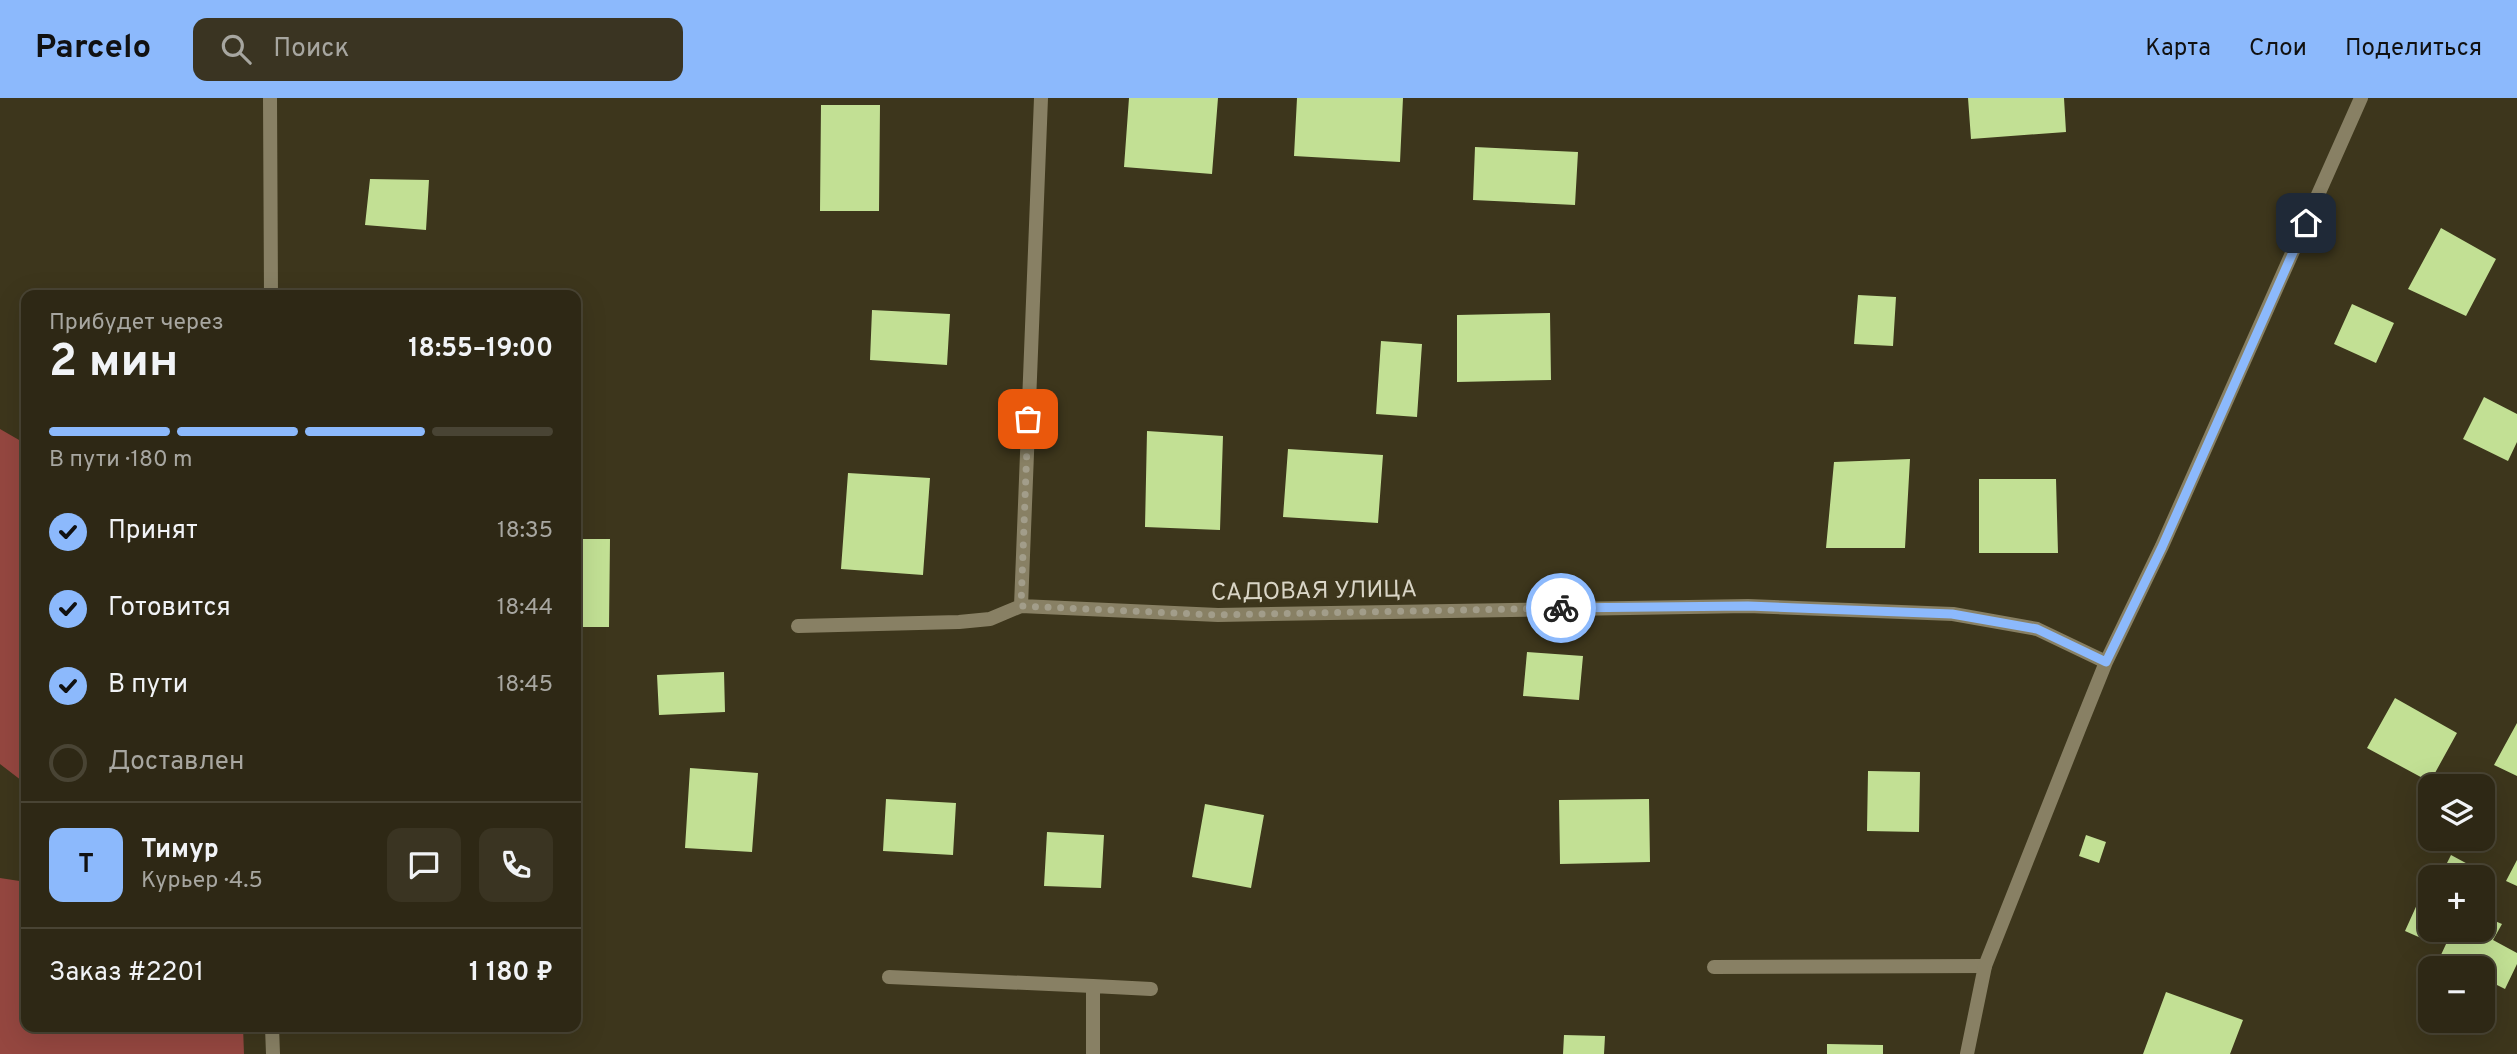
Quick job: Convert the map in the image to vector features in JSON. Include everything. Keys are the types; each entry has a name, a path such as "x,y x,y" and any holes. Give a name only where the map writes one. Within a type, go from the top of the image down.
{"street":[{"path":"270,98 271,290"},
{"path":"798,626 959,622 990,619 1021,606 1041,98"},
{"path":"1967,1054 1985,965 2106,662 2162,547 2361,98"},
{"name":"САДОВАЯ УЛИЦА","path":"1021,606 1218,615 1748,606 1952,614 2037,629 2106,662"},
{"path":"1714,967 1985,965"},
{"path":"889,977 1151,989"},
{"path":"1093,986 1093,1054"},
{"path":"272,1032 273,1054"}],"shaded area":[{"path":"0,429 21,441 21,780 0,764"},
{"path":"0,878 21,881 21,1032 243,1032 244,1054 0,1054"}],"building":[{"path":"1129,98 1218,98 1212,174 1124,167"},
{"path":"1297,98 1403,98 1400,162 1294,156"},
{"path":"1968,98 2064,98 2066,132 1971,139"},
{"path":"821,105 880,105 879,211 820,211"},
{"path":"1475,147 1578,152 1575,205 1473,200"},
{"path":"370,179 429,180 426,230 365,225"},
{"path":"2441,228 2496,259 2466,316 2408,289"},
{"path":"1858,295 1896,297 1893,346 1854,344"},
{"path":"2352,304 2394,323 2376,363 2334,344"},
{"path":"872,310 950,314 947,365 870,360"},
{"path":"1550,313 1551,380 1457,382 1457,315"},
{"path":"1381,341 1422,344 1417,417 1376,414"},
{"path":"2484,397 2517,414 2517,442 2508,461 2463,439"},
{"path":"1147,431 1223,436 1220,530 1145,527"},
{"path":"1288,449 1383,455 1378,523 1283,517"},
{"path":"1910,459 1905,548 1826,548 1834,462"},
{"path":"848,473 930,478 923,575 841,569"},
{"path":"1979,479 2056,479 2058,553 1979,553"},
{"path":"581,539 610,539 609,627 581,627"},
{"path":"1527,652 1583,656 1579,700 1523,696"},
{"path":"724,672 725,712 659,715 657,675"},
{"path":"2395,698 2457,733 2434,774 2418,776 2367,748"},
{"path":"2517,723 2517,776 2494,765"},
{"path":"690,768 758,773 752,852 685,848"},
{"path":"1868,771 1920,772 1919,832 1867,831"},
{"path":"886,799 956,803 953,855 883,851"},
{"path":"1649,799 1650,862 1560,864 1559,800"},
{"path":"1205,804 1264,815 1251,888 1192,877"},
{"path":"1047,832 1104,835 1101,888 1044,886"},
{"path":"2086,835 2106,842 2099,863 2079,856"},
{"path":"2451,855 2470,865 2446,865"},
{"path":"2517,860 2517,886 2506,881"},
{"path":"2418,902 2418,937 2405,931"},
{"path":"2495,921 2502,924 2495,936"},
{"path":"2495,941 2517,953 2517,964 2505,989 2495,984 2495,956 2440,956 2447,942"},
{"path":"2166,992 2243,1020 2230,1054 2143,1054"},
{"path":"1564,1035 1605,1036 1604,1054 1563,1054"},
{"path":"1827,1044 1883,1045 1883,1054 1827,1054"}],"way so far":[{"path":"1028,419 1021,606 1218,615 1561,608"}],"route":[{"path":"1561,608 1748,606 1952,614 2037,629 2106,662 2162,547 2306,223"}]}
